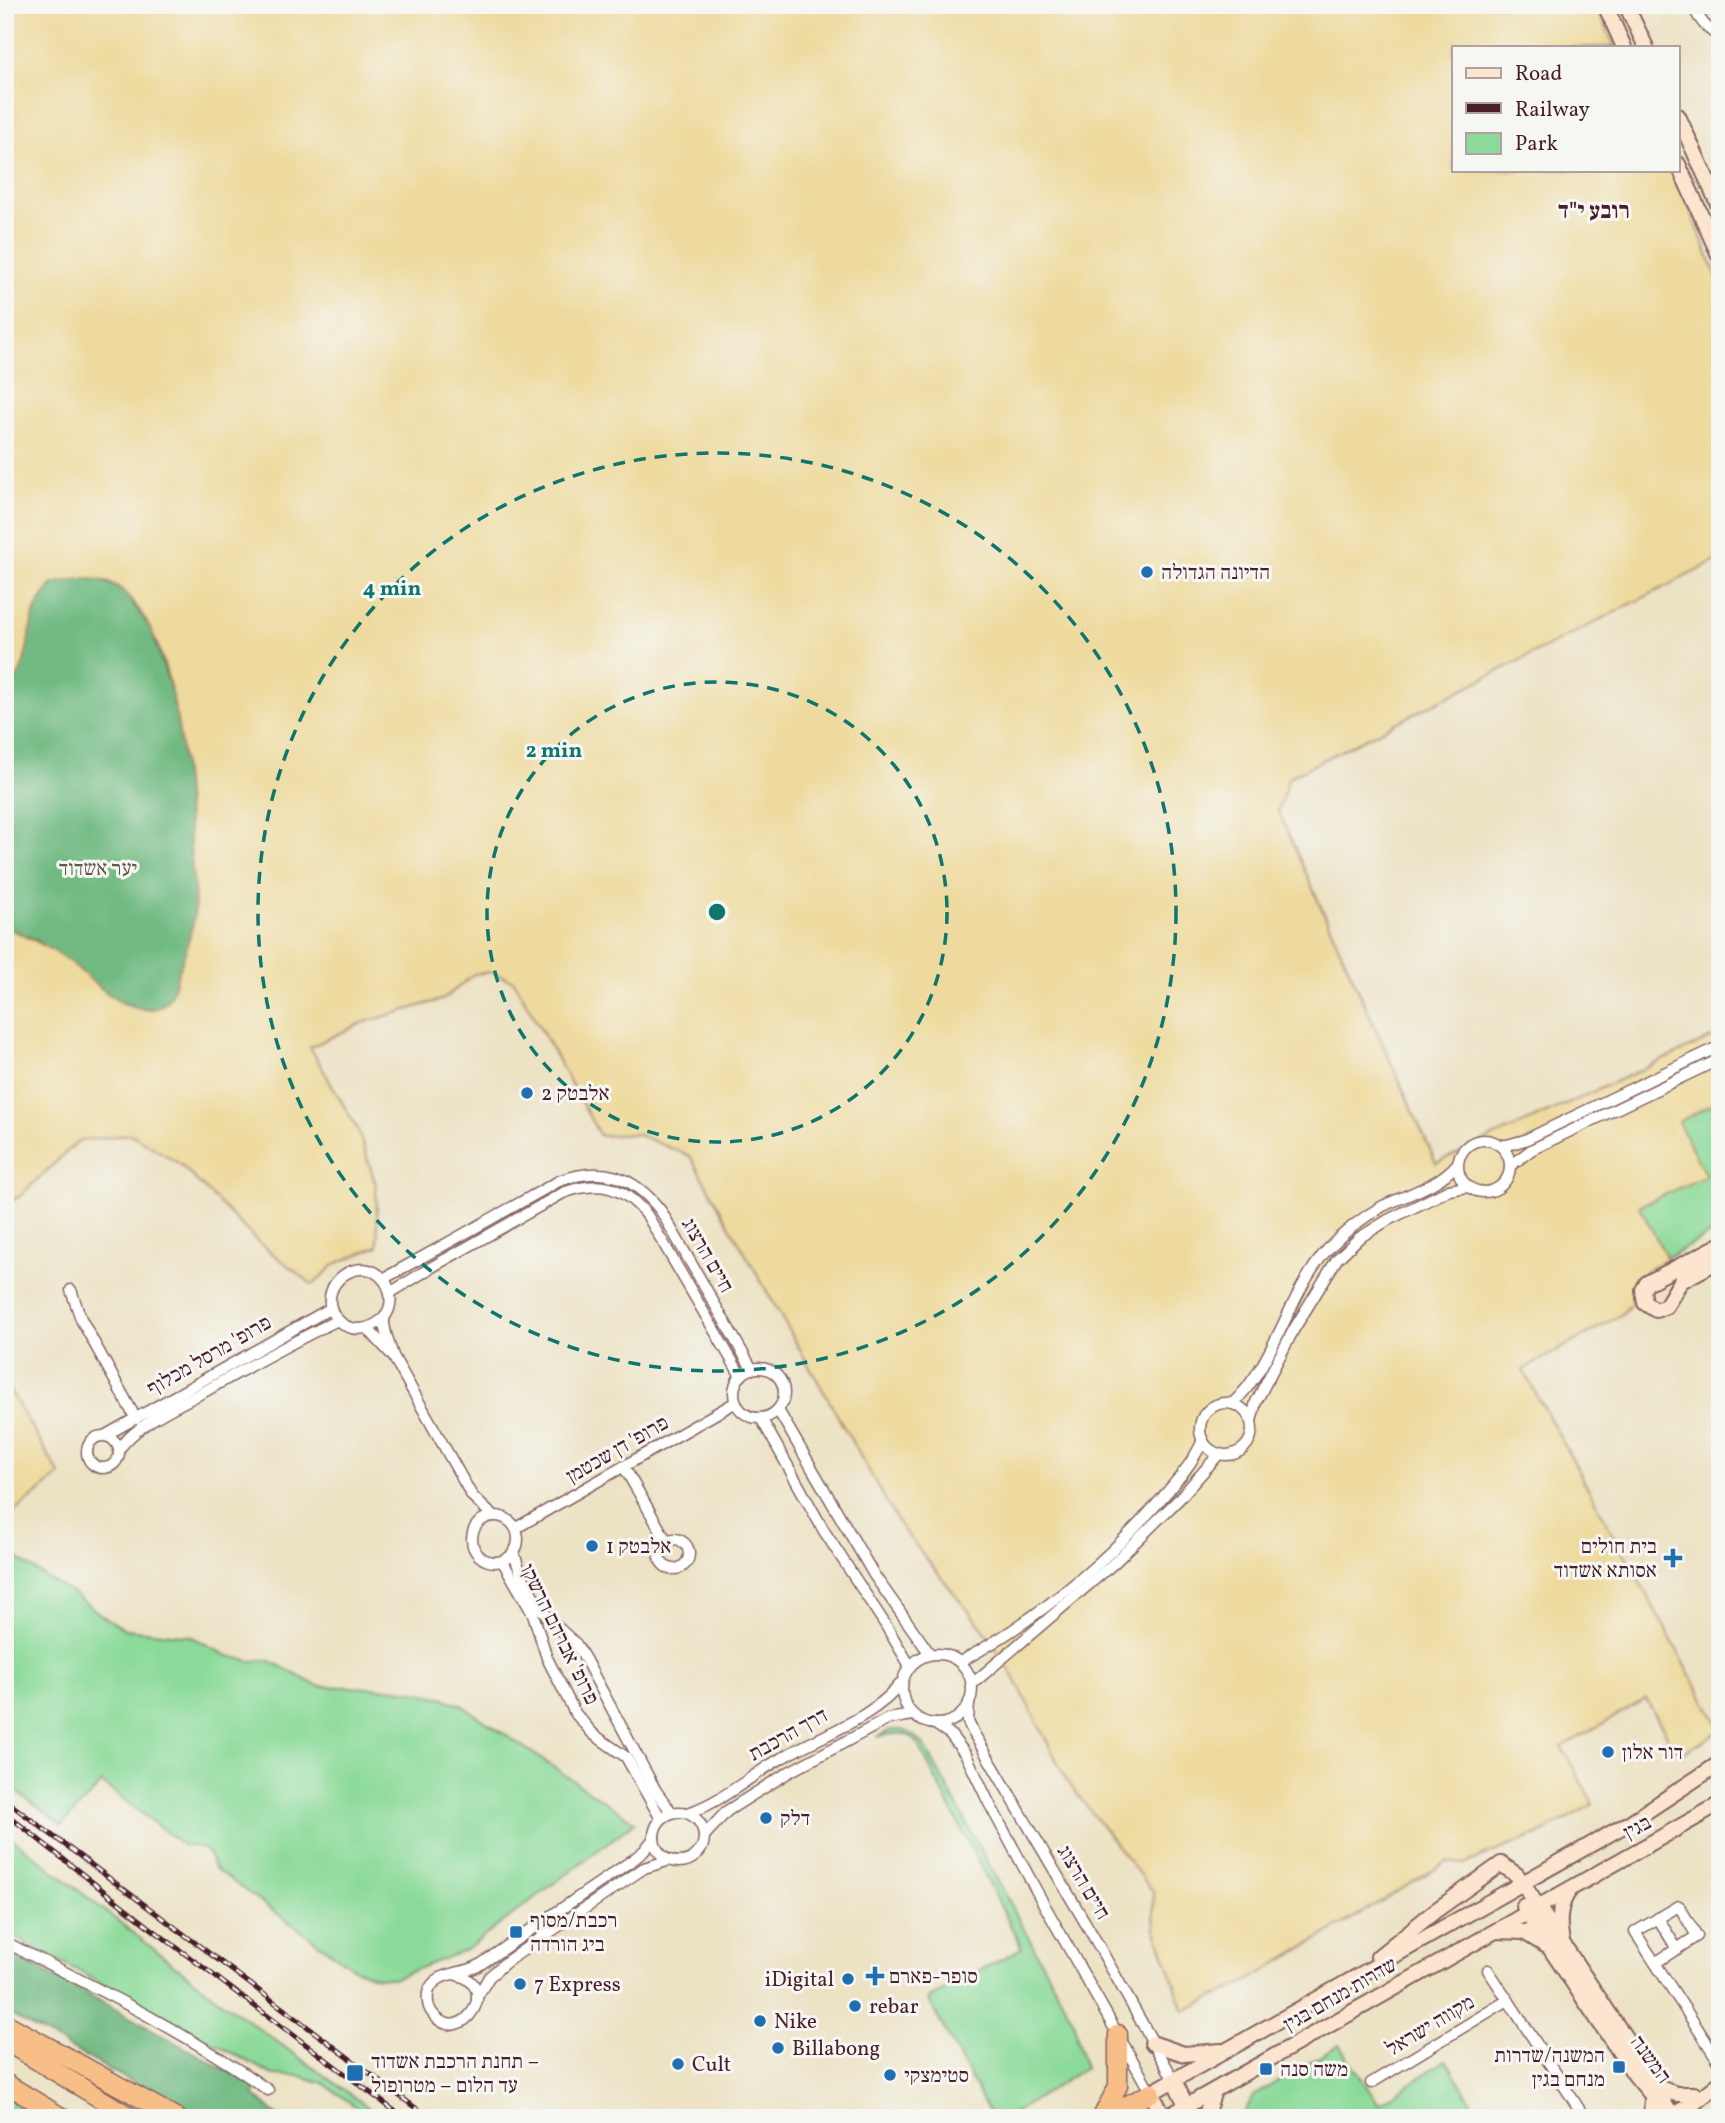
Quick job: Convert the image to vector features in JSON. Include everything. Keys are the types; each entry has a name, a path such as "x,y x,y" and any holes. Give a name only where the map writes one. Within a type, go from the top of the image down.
{"highway":[{"path":"5,2023 177,2118"},
{"path":"1102,2118 1118,2086 1118,2034"},
{"path":"5,2041 132,2118"},
{"path":"5,2082 63,2118"},
{"path":"1102,2118 1152,2093"}],"main road":[{"path":"1605,5 1624,46"},
{"path":"1626,5 1646,46"},
{"path":"1680,120 1720,208"},
{"path":"1680,168 1720,257"},
{"path":"1720,1245 1647,1283 1643,1290 1645,1303 1656,1310 1666,1306 1681,1281 1720,1260"},
{"name":"שדרות מנחם בגין","path":"1152,2093 1629,1822 1720,1763"},
{"name":"בגין","path":"1574,1886 1720,1804"},
{"path":"1350,1980 1425,1919 1497,1866 1501,1864 1507,1867 1517,1875 1521,1884"},
{"name":"המשנה","path":"1521,1884 1532,1910 1669,2116"},
{"path":"1488,1933 1507,1930 1524,1932 1557,1947 1562,1904 1574,1886"},
{"name":"שדרות מנחם בגין","path":"1164,2118 1189,2112 1214,2091 1574,1886"},
{"path":"1153,2043 1184,2054 1229,2049"},
{"path":"1174,2080 1189,2112"},
{"path":"1669,2116 1694,2094 1720,2081"},
{"path":"1669,2116 1693,2104 1720,2081"},
{"path":"1205,2118 1214,2091"},
{"path":"1651,2118 1655,2092 1694,2094"},
{"path":"1152,2093 1164,2118"}],"street":[{"path":"1693,5 1697,17 1720,37"},
{"path":"1232,1404 1253,1379 1306,1281 1327,1250 1366,1217 1443,1178 1457,1164 1461,1153 1475,1141 1486,1140 1507,1145 1525,1140 1720,1046"},
{"path":"1510,1166 1531,1150 1720,1059"},
{"path":"1251,1421 1244,1410 1232,1404 1220,1404 1209,1410 1201,1427 1203,1440 1219,1454 1234,1453 1245,1447 1251,1437 1251,1421 1256,1402 1294,1329 1337,1259 1359,1238 1388,1220 1449,1190 1467,1187 1485,1193 1498,1188 1507,1179 1510,1166 1507,1154 1500,1145"},
{"path":"1457,1164 1460,1177 1467,1187"},
{"name":"חיים הרצוג","path":"383,1279 559,1181 575,1175 596,1173 615,1176 635,1185 649,1196 661,1211 752,1369"},
{"name":"חיים הרצוג","path":"390,1293 563,1193 581,1187 611,1188 627,1195 647,1215 741,1376"},
{"path":"362,1268 370,1270 383,1279 390,1293 388,1311 384,1318 368,1329 351,1328 338,1320 331,1308 334,1284 346,1272 362,1268"},
{"path":"71,1290 81,1319 136,1419"},
{"name":"פרופ' מרסל מכלוף","path":"106,1436 331,1308"},
{"path":"384,1318 393,1356"},
{"name":"פרופ' מרסל מכלוף","path":"119,1449 133,1434 159,1417 302,1337 338,1320"},
{"path":"368,1329 393,1356 472,1496 493,1516 506,1518 516,1528 519,1542 514,1554 503,1562 488,1562 476,1552 472,1538 478,1524 472,1496"},
{"path":"752,1369 773,1372 782,1383 784,1397 778,1410 761,1418 746,1414 736,1402 735,1388 741,1376 752,1369"},
{"name":"פרופ' דן שכטמן","path":"516,1528 736,1402"},
{"path":"778,1410 853,1541 930,1654"},
{"path":"761,1418 824,1531 910,1666"},
{"path":"106,1436 115,1440 119,1449 117,1460 109,1467 98,1468 87,1456 88,1445 95,1437 106,1436"},
{"path":"960,1662 1012,1632 1086,1575 1186,1470 1203,1440"},
{"path":"971,1685 1115,1563 1179,1499 1219,1454"},
{"path":"624,1467 666,1541"},
{"path":"478,1524 493,1516"},
{"name":"פרופ' אברהם הרשקו","path":"514,1554 521,1574 538,1605 552,1622 568,1635 585,1659 656,1791 671,1813"},
{"name":"פרופ' אברהם הרשקו","path":"503,1562 533,1614 547,1658 575,1713 593,1734 626,1757 661,1819"},
{"path":"930,1654 951,1656 960,1662 967,1671 971,1685 969,1702 956,1718 935,1724 919,1720 905,1705 902,1694 902,1682 910,1666 915,1660 930,1654"},
{"name":"דרך הרכבת","path":"688,1813 706,1807 781,1758 872,1709 888,1698 902,1682"},
{"name":"חיים הרצוג","path":"969,1702 968,1723 1174,2080"},
{"name":"דרך הרכבת","path":"704,1836 727,1811 789,1772 888,1718 913,1715"},
{"name":"חיים הרצוג","path":"935,1724 950,1734 967,1755 1002,1827 1152,2093"},
{"path":"671,1813 688,1813 699,1822 704,1836 699,1852 691,1859 680,1862 670,1860 659,1852 654,1838 655,1831 661,1819 671,1813"},
{"path":"654,1838 641,1854 478,1966 442,1977 430,1987 428,2003 435,2017 445,2023 461,2022 472,2013 477,1997 489,1978 506,1962 644,1868 670,1860"},
{"path":"1655,1963 1697,1936 1679,1906 1635,1933 1720,2063"},
{"path":"1658,1918 1677,1949"},
{"path":"5,1942 97,1988 234,2067 268,2090"},
{"name":"מקווה ישראל","path":"1488,1970 1585,2118"},
{"path":"453,1974 469,1981 477,1997"},
{"name":"מקווה ישראל","path":"1371,2083 1508,2000"}],"green space":[{"name":"יער אשדוד","path":"77,578 101,580 122,589 151,629 170,687 181,736 191,858 196,887 194,918 171,997 158,1008 141,1009 120,1002 36,940 5,927 5,690 12,685 37,606 52,584"},
{"path":"1720,1100 1720,1229 1667,1258 1639,1206 1705,1176 1678,1122"},
{"path":"5,1549 125,1629 190,1636 228,1656 251,1661 269,1660 317,1686 398,1689 440,1697 461,1705 635,1822 466,1950 394,1978 377,1977 353,1968 214,1868 204,1850 196,1846 184,1846 102,1783 62,1825 5,1783"},
{"path":"890,1730 911,1733 926,1748 1073,2020 1085,2068 1006,2118 992,2118 928,1999 1022,1948 918,1744 904,1734 877,1737"},
{"path":"5,1833 219,2000 379,2115 372,2118 323,2083 300,2076 273,2075 5,1932"},
{"path":"5,1953 69,1984 258,2088 254,2095 280,2118 197,2118 5,2012"},
{"path":"1339,2045 1379,2104 1446,2060 1481,2118 1242,2118 1253,2096"},
{"path":"5,2095 43,2118 5,2118"}],"sand":[{"path":"5,5 1595,5 1615,46 1452,46 1452,172 1676,172 1720,285 1720,559 1289,777 1278,811 1436,1163 1720,1034 1720,1100 1678,1122 1706,1176 1639,1206 1667,1258 1641,1276 1634,1287 1632,1303 1621,1315 1523,1370 1720,1731 1683,1753 1673,1746 1646,1699 1562,1747 1593,1804 1539,1834 1464,1864 1447,1862 1246,1982 1184,2011 1155,1928 1153,1892 1067,1781 1014,1677 984,1630 900,1526 690,1156 636,1134 600,1136 514,981 492,972 474,974 444,999 362,1023 310,1047 358,1130 376,1185 378,1246 335,1264 313,1285 259,1243 181,1165 131,1134 78,1141 19,1197 5,1204 5,927 59,954 120,1001 132,1007 157,1008 166,1003 173,989 191,932 195,899 181,746 167,674 156,642 142,614 123,591 107,582 89,579 52,584 36,608 20,673 5,690"},
{"path":"5,1383 60,1475 13,1513 5,1509"}],"railway":[{"path":"5,1800 429,2118"},
{"path":"5,1813 148,1926 404,2118"}],"place":[{"name":"הדיונה הגדולה","path":"1147,572"},
{"name":"אלבטק 2","path":"527,1093"},
{"name":"אלבטק 1","path":"592,1546"},
{"name":"בית חולים אסותא אשדוד","path":"1673,1558"},
{"name":"דור אלון","path":"1608,1752"},
{"name":"דלק","path":"766,1818"},
{"name":"רכבת/מסוף ביג הורדה","path":"516,1932"},
{"name":"סופר-פארם","path":"875,1976"},
{"name":"iDigital","path":"848,1979"},
{"name":"7 Express","path":"520,1984"},
{"name":"rebar","path":"855,2006"},
{"name":"Nike","path":"760,2021"},
{"name":"Billabong","path":"778,2048"},
{"name":"Cult","path":"678,2064"},
{"name":"המשנה/שדרות מנחם בגין","path":"1619,2067"},
{"name":"משה סנה","path":"1266,2069"},
{"name":"תחנת הרכבת אשדוד – עד הלום – מטרופול","path":"355,2073"},
{"name":"סטימצקי","path":"890,2075"}],"district":[{"name":"רובע י\"ד","path":"1594,210"}]}
